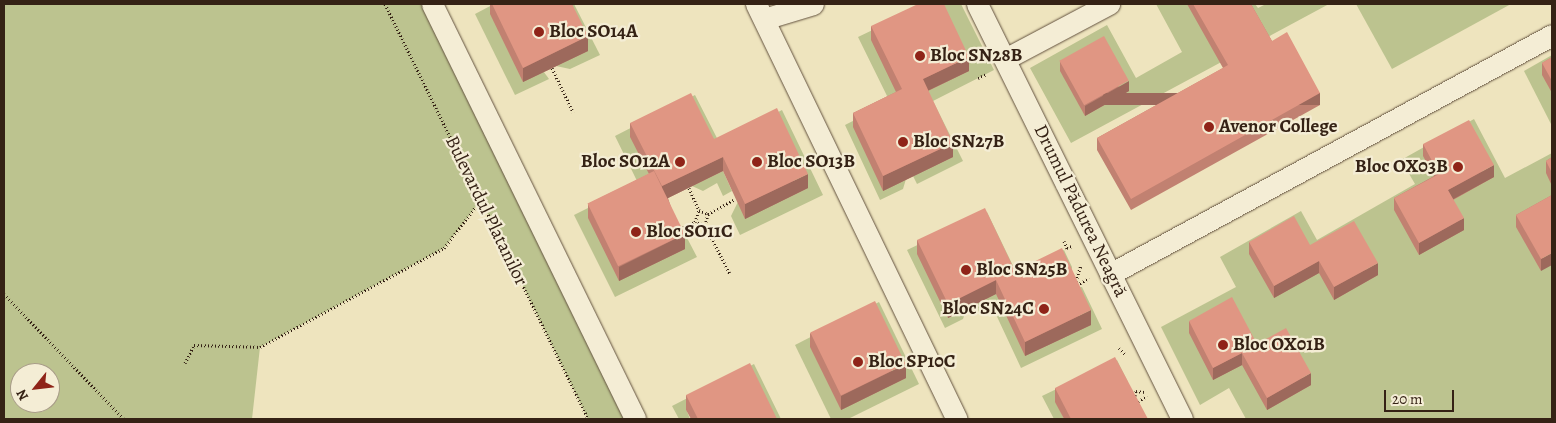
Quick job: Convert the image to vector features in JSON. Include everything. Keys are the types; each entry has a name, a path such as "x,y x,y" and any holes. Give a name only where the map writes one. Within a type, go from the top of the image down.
{"street":[{"path":"432,4 635,419"},
{"path":"813,4 760,12 958,419"},
{"name":"Drumul Pădurea Neagră","path":"978,4 1103,275 1182,419"},
{"path":"1005,59 1108,4"},
{"path":"1103,275 1552,35"}],"path":[{"name":"Bulevardul Platanilor","path":"384,4 588,419"},
{"path":"552,68 573,112"},
{"path":"689,188 699,210 708,214"},
{"path":"730,274 705,225 708,214 735,199"},
{"path":"185,362 194,345 260,347 444,248 481,200"},
{"path":"695,222 699,210"},
{"path":"677,231 695,222 705,225"},
{"path":"1082,262 1074,286 1103,275"},
{"path":"4,294 124,419"},
{"path":"1136,391 1153,393 1146,397 1132,404 1136,391"}],"green space":[{"path":"4,4 432,4 635,419 588,419 481,200 444,248 260,347 252,419 4,419"},
{"path":"494,4 549,79 515,95 475,14"},
{"path":"566,4 574,4 600,55 570,69 556,66"},
{"path":"920,4 961,4 994,70 933,101 963,161 917,184 913,176 922,94"},
{"path":"1156,4 1255,4 1258,8 1266,4 1329,4 1071,143 1030,68 1107,25 1136,78 1182,52"},
{"path":"1356,4 1511,4 1392,69"},
{"path":"904,15 906,179 903,189 880,200 845,125 890,102 858,37"},
{"path":"1552,55 1552,126 1524,71"},
{"path":"695,95 719,142 782,110 823,195 740,235 731,216 777,123 655,185 678,233 686,236 697,257 615,297 574,215 638,183 615,136"},
{"path":"1474,119 1505,178 1552,153 1552,419 1246,419 1229,388 1200,405 1161,327 1236,287 1220,257 1301,211 1317,240 1415,184 1401,160"},
{"path":"723,171 732,191 723,196 717,183 703,191 692,186"},
{"name":"Bloc SN25B","path":"987,212 1017,274 1064,250 1072,267 1071,279 1063,262 967,308 963,319 945,328 907,250"},
{"name":"Bloc SN24C","path":"1082,287 1102,329 1021,368 992,306 979,312 975,304 996,294"},
{"path":"879,302 919,384 848,419 831,419 795,345"},
{"path":"1117,360 1128,382 1127,395 1056,402 1064,419 1054,419 1042,396"},
{"path":"754,364 781,419 686,409 690,419 679,419 672,406"}],"building":[{"name":"Bloc SO14A","path":"492,4 572,4 588,36 523,68"},
{"path":"918,4 944,4 969,57 923,79 953,143 883,176 853,113 902,89 871,26"},
{"name":"Avenor College","path":"1193,4 1251,4 1272,41 1287,32 1320,93 1131,199 1097,138 1228,65"},
{"path":"1104,36 1129,81 1084,105 1059,61"},
{"path":"1552,57 1552,81 1542,63"},
{"path":"691,93 714,139 777,108 808,174 745,204 723,157 662,186 630,123"},
{"path":"1469,120 1494,165 1448,190 1464,218 1419,243 1394,198 1439,174 1423,144"},
{"path":"1552,157 1552,173 1546,161"},
{"name":"Bloc SO11C","path":"654,171 685,234 618,266 587,203"},
{"path":"1552,195 1552,253 1541,259 1516,215"},
{"path":"985,208 1015,271 1062,248 1091,310 1025,342 996,280 948,304 917,240"},
{"path":"1294,216 1310,245 1354,221 1378,263 1334,287 1319,261 1274,286 1249,242"},
{"path":"1232,297 1257,344 1286,328 1311,373 1267,398 1242,353 1213,368 1189,321"},
{"name":"Bloc SP10C","path":"875,301 906,364 841,395 810,333"},
{"path":"1115,357 1148,419 1071,419 1055,388"},
{"path":"750,363 777,419 698,419 686,395"}],"place":[{"name":"Bloc SO14A","path":"539,32"},
{"name":"Bloc SN28B","path":"920,56"},
{"name":"Avenor College","path":"1209,127"},
{"name":"Bloc SN27B","path":"903,142"},
{"name":"Bloc SO12A","path":"680,162"},
{"name":"Bloc SO13B","path":"757,162"},
{"name":"Bloc OX03B","path":"1458,167"},
{"name":"Bloc SO11C","path":"636,232"},
{"name":"Bloc SN25B","path":"966,270"},
{"name":"Bloc SN24C","path":"1044,309"},
{"name":"Bloc OX01B","path":"1223,345"},
{"name":"Bloc SP10C","path":"858,362"}]}
